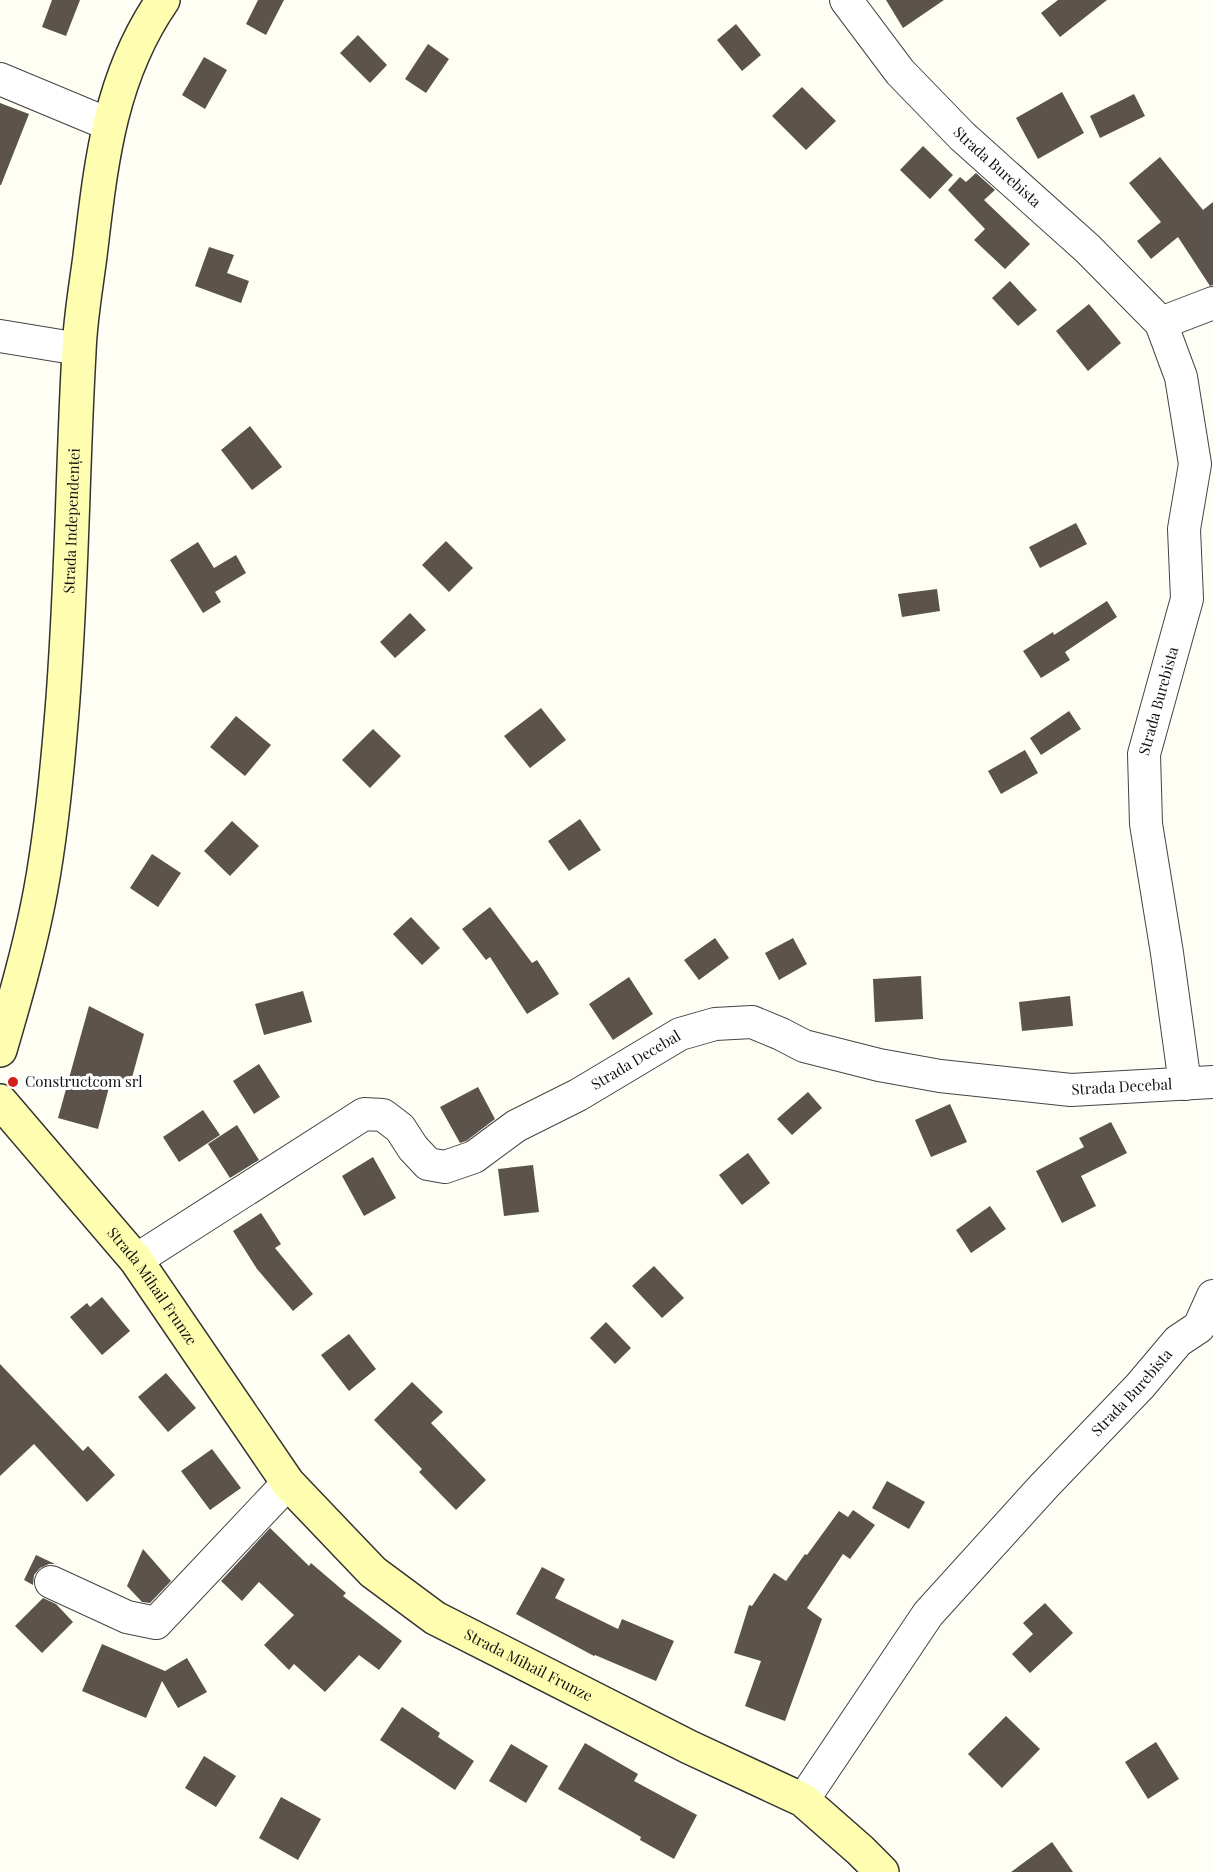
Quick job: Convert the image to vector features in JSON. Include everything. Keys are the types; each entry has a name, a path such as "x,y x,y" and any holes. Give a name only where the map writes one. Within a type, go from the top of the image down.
{"street":[{"name":"Strada Independenței","path":"0,1050 23,971 50,834 61,722 71,561 79,349 96,202 108,124 128,62 163,0"},
{"name":"Strada Burebista","path":"846,0 900,72 962,136 1088,249 1161,323 1181,377 1195,464 1184,529 1187,599 1144,754 1146,824 1167,953 1205,1088"},
{"path":"0,79 108,124"},
{"path":"1161,323 1213,303"},
{"path":"0,336 79,349"},
{"name":"Strada Decebal","path":"136,1260 364,1114 383,1115 400,1128 413,1148 428,1164 445,1167 474,1156 516,1126 578,1095 680,1034 715,1024 752,1022 804,1046 879,1065 940,1076 1071,1090 1205,1088"},
{"name":"Strada Mihail Frunze","path":"0,1101 136,1260 288,1483 373,1572 435,1618 689,1747 803,1800 882,1872"},
{"name":"Strada Burebista","path":"803,1800 928,1614 1044,1486 1140,1386 1178,1341 1199,1327 1213,1296"},
{"path":"51,1582 127,1617 156,1623 288,1483"}],"building":[{"path":"52,0 80,0 66,36 42,27"},
{"path":"258,0 284,0 266,35 246,24"},
{"path":"886,0 944,0 903,28"},
{"path":"1058,0 1107,0 1060,37 1041,13"},
{"path":"736,24 761,55 742,71 717,40"},
{"path":"358,35 387,65 370,83 340,53"},
{"path":"428,44 449,59 426,93 405,79"},
{"path":"204,57 227,70 205,109 182,95"},
{"path":"802,87 836,121 806,150 772,116"},
{"path":"1062,92 1084,133 1038,159 1016,118"},
{"path":"1134,94 1145,116 1100,138 1090,116"},
{"path":"0,103 29,114 1,185 0,185"},
{"path":"923,146 953,175 930,199 900,170"},
{"path":"1160,157 1203,210 1213,202 1213,285 1210,286 1178,237 1151,259 1137,241 1161,222 1129,183"},
{"path":"976,173 995,190 984,200 1030,244 1005,269 974,240 985,229 948,190 960,177 966,182"},
{"path":"209,247 234,255 227,273 249,281 241,303 195,286"},
{"path":"1010,281 1037,310 1018,326 992,298"},
{"path":"1089,304 1121,343 1088,371 1056,331"},
{"path":"250,426 282,467 252,490 221,450"},
{"path":"1076,523 1087,544 1040,568 1029,547"},
{"path":"446,541 473,568 449,592 422,565"},
{"path":"198,542 214,568 236,555 246,573 215,592 221,602 203,613 170,560"},
{"path":"937,589 940,611 902,617 898,594"},
{"path":"1107,601 1117,617 1065,652 1070,660 1041,678 1023,651 1053,632 1054,635"},
{"path":"410,613 426,630 395,658 380,642"},
{"path":"541,708 566,740 530,768 504,736"},
{"path":"1069,711 1081,729 1041,755 1030,738"},
{"path":"236,716 271,745 245,776 210,747"},
{"path":"373,729 401,756 370,788 342,760"},
{"path":"1025,750 1038,773 1001,794 988,771"},
{"path":"580,819 601,850 569,871 548,841"},
{"path":"232,821 259,846 230,876 204,851"},
{"path":"152,854 181,873 158,907 130,888"},
{"path":"490,907 532,963 537,960 559,994 527,1014 490,957 486,960 462,929"},
{"path":"411,917 440,948 422,965 393,934"},
{"path":"715,938 729,958 699,980 684,960"},
{"path":"793,938 807,964 779,980 765,953"},
{"path":"921,976 923,1019 875,1022 873,979"},
{"path":"629,977 653,1014 613,1040 589,1004"},
{"path":"303,991 312,1022 264,1035 255,1004"},
{"path":"1070,996 1073,1026 1022,1031 1019,1002"},
{"path":"89,1006 144,1034 131,1081 112,1076 98,1129 58,1118"},
{"path":"259,1064 280,1097 254,1114 233,1081"},
{"path":"478,1087 495,1119 460,1143 440,1107"},
{"path":"808,1092 822,1108 792,1135 777,1119"},
{"path":"950,1104 967,1142 931,1157 915,1120"},
{"path":"203,1110 220,1135 179,1162 163,1137"},
{"path":"1111,1122 1127,1153 1081,1176 1096,1206 1062,1223 1036,1171 1084,1147 1079,1138"},
{"path":"237,1125 259,1160 230,1178 208,1144"},
{"path":"748,1153 770,1183 742,1205 719,1175"},
{"path":"373,1157 396,1198 364,1216 342,1176"},
{"path":"533,1165 539,1212 504,1216 498,1169"},
{"path":"990,1206 1006,1229 971,1253 956,1230"},
{"path":"261,1213 281,1244 275,1248 313,1294 293,1311 257,1269 233,1231"},
{"path":"654,1266 684,1298 662,1318 632,1286"},
{"path":"102,1297 130,1331 102,1355 70,1317 87,1303 90,1307"},
{"path":"606,1322 631,1348 615,1364 590,1338"},
{"path":"349,1334 376,1369 349,1391 321,1355"},
{"path":"0,1364 83,1451 88,1446 115,1475 87,1502 34,1444 0,1476"},
{"path":"166,1373 196,1408 168,1432 138,1397"},
{"path":"412,1382 443,1412 431,1423 486,1480 456,1510 419,1472 422,1469 374,1420"},
{"path":"212,1449 241,1488 210,1510 181,1471"},
{"path":"887,1481 925,1502 909,1529 872,1508"},
{"path":"853,1510 875,1525 850,1559 843,1554 807,1608 822,1619 785,1721 745,1706 761,1661 734,1653 749,1605 752,1606 774,1573 786,1581 839,1511 848,1517"},
{"path":"270,1528 309,1566 311,1563 346,1593 343,1596 402,1641 379,1670 359,1655 325,1692 294,1664 289,1670 264,1645 294,1615 259,1582 242,1601 221,1581"},
{"path":"143,1549 171,1581 150,1603 142,1602 127,1586"},
{"path":"36,1555 55,1564 40,1568 34,1575 33,1585 24,1580"},
{"path":"542,1567 565,1579 555,1598 618,1629 622,1619 674,1641 656,1681 594,1656 516,1614"},
{"path":"43,1598 56,1604 73,1622 42,1653 15,1626"},
{"path":"1045,1603 1073,1633 1030,1673 1012,1654 1033,1634 1023,1623"},
{"path":"102,1644 165,1671 187,1658 207,1692 178,1708 162,1681 146,1718 82,1691"},
{"path":"402,1707 440,1733 438,1737 474,1761 455,1790 380,1740"},
{"path":"1006,1716 1040,1749 1002,1788 968,1754"},
{"path":"1156,1742 1179,1779 1148,1799 1125,1762"},
{"path":"585,1743 638,1774 634,1781 697,1815 674,1859 558,1789"},
{"path":"511,1744 548,1766 526,1803 489,1781"},
{"path":"204,1756 236,1776 216,1807 185,1788"},
{"path":"281,1797 321,1819 298,1860 259,1838"},
{"path":"1052,1842 1073,1872 1011,1872"}],"place":[{"name":"Constructcom srl","path":"13,1082"}]}
